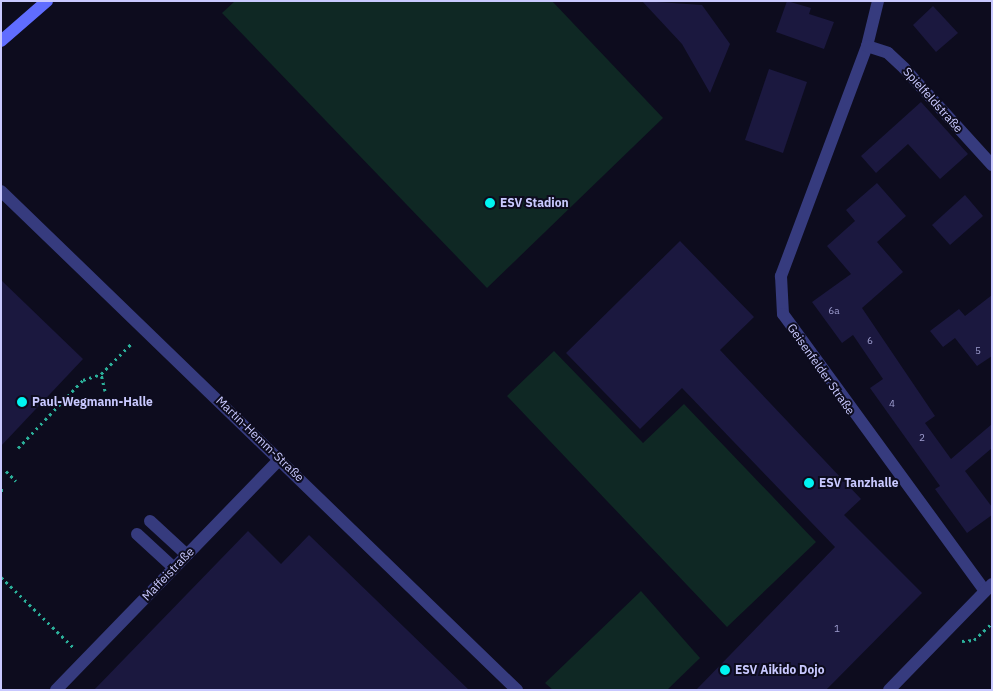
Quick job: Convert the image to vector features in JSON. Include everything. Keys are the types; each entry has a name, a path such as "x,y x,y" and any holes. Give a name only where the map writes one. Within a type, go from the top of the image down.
{"street":[{"path":"1,41 47,1"},
{"name":"Geisenfelder Straße","path":"878,1 867,46 781,276 783,314 988,588"},
{"name":"Spielfeldstraße","path":"867,46 888,53 904,68 992,165"},
{"name":"Martin-Hemm-Straße","path":"1,191 146,329 517,690"},
{"name":"Maffeistraße","path":"56,690 280,459"},
{"path":"150,521 187,555"},
{"path":"137,534 174,568"},
{"path":"889,690 988,588"}],"path":[{"path":"18,448 83,380 101,374 146,329"},
{"path":"101,374 105,391"},
{"path":"6,471 16,481"},
{"path":"1,490 7,490"},
{"path":"1,577 85,660"},
{"path":"946,631 965,642 974,640 992,623"}],"green space":[{"name":"ESV Stadion","path":"235,1 552,1 663,118 487,288 222,13"},
{"path":"554,351 643,443 684,404 816,542 727,627 507,396"},
{"path":"641,591 700,658 667,690 553,690 545,683"}],"building":[{"path":"642,1 702,5 730,44 710,93 682,44"},
{"path":"787,1 811,8 809,14 834,22 824,49 776,32"},
{"path":"933,6 958,33 936,52 913,25"},
{"path":"769,69 807,82 783,153 745,140"},
{"path":"921,102 968,154 940,179 908,144 876,173 861,156"},
{"path":"877,183 906,216 877,242 903,272 862,308 935,416 925,423 951,459 992,424 992,448 965,471 992,507 992,515 967,533 935,489 940,486 870,388 883,379 853,335 842,343 812,302 851,274 827,246 855,221 846,210"},
{"path":"965,195 983,216 950,245 932,225"},
{"path":"680,241 754,317 720,350 861,499 844,515 922,593 826,690 696,690 835,547 682,388 640,429 566,353"},
{"name":"Paul-Wegmann-Halle","path":"1,280 83,359 1,446"},
{"path":"992,295 992,356 977,366 955,338 943,347 930,331 959,309 965,316"},
{"path":"248,531 281,564 309,535 469,690 94,690"}],"place":[{"name":"ESV Stadion","path":"490,203"},
{"name":"Paul-Wegmann-Halle","path":"22,402"},
{"name":"ESV Tanzhalle","path":"809,483"},
{"name":"ESV Aikido Dojo","path":"725,670"}]}
